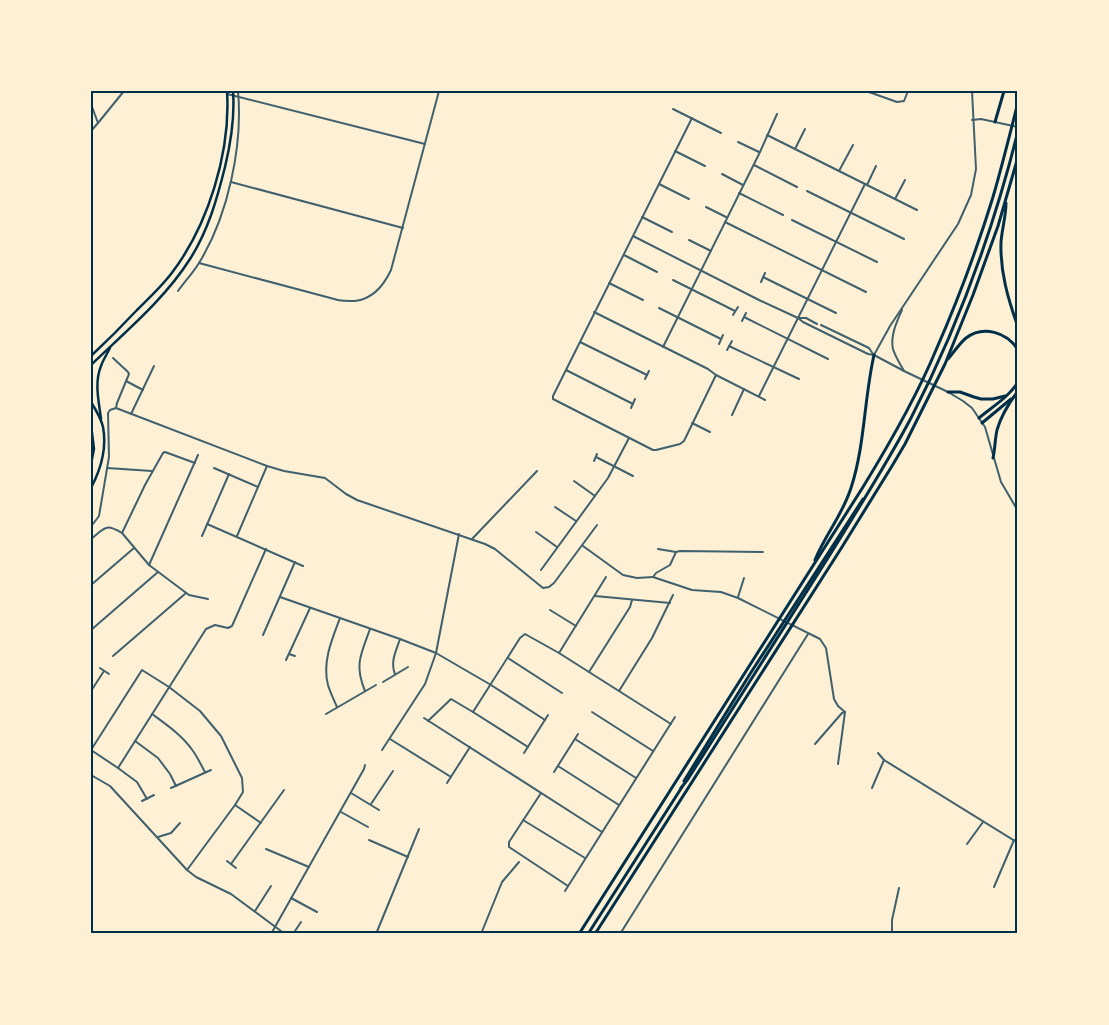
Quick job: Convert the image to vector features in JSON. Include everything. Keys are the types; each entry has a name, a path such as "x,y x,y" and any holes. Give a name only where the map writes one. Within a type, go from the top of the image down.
{"highway":[{"path":"995,122 1004,91"},
{"path":"580,934 879,460 914,396 931,363 965,280 993,198 1018,102"},
{"path":"588,934 681,788 750,674 885,465 921,399 954,327 980,259 1003,188 1018,131"},
{"path":"945,364 998,226 1018,157"},
{"path":"1006,199 1001,240 1002,265 1008,298 1018,327"},
{"path":"595,934 892,466 942,368 964,339 980,332 1006,336 1018,350"},
{"path":"811,568 819,549 843,509 852,486 860,452 874,355"},
{"path":"979,418 1006,396 1018,382"},
{"path":"982,423 1018,391"},
{"path":"948,392 960,392 981,399 1006,396"},
{"path":"993,458 998,426 1012,398"}],"main road":[{"path":"91,356 165,282 197,231 210,202 224,143 228,116 227,92"},
{"path":"91,366 167,289 196,249 212,214 220,189 232,133 233,93"},
{"path":"91,488 100,466 104,440 98,377 110,347"},
{"path":"91,402 102,426"},
{"path":"91,425 94,449 91,464"}],"street":[{"path":"91,131 124,91"},
{"path":"178,291 199,263 224,205 236,158 238,91"},
{"path":"199,263 338,300 356,301 372,295 386,282 391,270 439,91"},
{"path":"866,91 897,102 904,101 908,91"},
{"path":"874,355 890,326 958,224 971,195 976,169 972,91"},
{"path":"227,92 425,144"},
{"path":"91,104 98,123"},
{"path":"673,109 721,133"},
{"path":"663,347 754,165 777,114"},
{"path":"692,118 553,396 554,400 656,450 680,444 684,441 716,374"},
{"path":"972,120 981,119 1018,127"},
{"path":"795,149 805,129"},
{"path":"767,135 917,210"},
{"path":"738,142 760,152"},
{"path":"839,171 852,145"},
{"path":"675,151 705,166"},
{"path":"754,165 797,186"},
{"path":"759,396 850,213 876,166"},
{"path":"722,174 743,185"},
{"path":"895,199 905,180"},
{"path":"230,182 403,228"},
{"path":"658,184 688,199"},
{"path":"807,191 904,239"},
{"path":"739,193 783,215"},
{"path":"706,207 727,218"},
{"path":"642,217 672,232"},
{"path":"792,220 877,262"},
{"path":"725,222 866,292"},
{"path":"632,236 963,401 972,408 985,427 1001,482 1018,511"},
{"path":"689,240 710,251"},
{"path":"623,255 657,272"},
{"path":"761,282 766,273"},
{"path":"763,278 836,313"},
{"path":"673,280 735,311"},
{"path":"609,283 643,300"},
{"path":"904,306 896,324 892,341 893,350 904,371"},
{"path":"733,315 738,307"},
{"path":"659,308 721,339"},
{"path":"594,312 766,400"},
{"path":"742,321 746,313"},
{"path":"744,317 828,359"},
{"path":"798,318 806,318 817,324"},
{"path":"821,325 869,348 874,355"},
{"path":"719,344 723,335"},
{"path":"727,350 732,341"},
{"path":"580,342 647,375"},
{"path":"730,346 797,379 794,382"},
{"path":"113,358 129,374 116,408"},
{"path":"131,414 154,366"},
{"path":"566,370 633,404"},
{"path":"645,379 650,371"},
{"path":"126,381 143,390"},
{"path":"732,414 744,389"},
{"path":"631,408 635,399"},
{"path":"91,524 99,516 109,457 108,413 116,408 267,466 325,478 346,494 358,500 472,539 494,549 543,588 549,587 554,583 597,525"},
{"path":"692,423 710,432"},
{"path":"541,570 608,478 629,438"},
{"path":"122,533 152,471 164,452 195,463"},
{"path":"594,461 597,454"},
{"path":"149,565 198,456"},
{"path":"596,458 633,476"},
{"path":"237,536 267,466"},
{"path":"107,468 152,471"},
{"path":"214,468 258,487"},
{"path":"472,539 537,471"},
{"path":"202,536 229,474"},
{"path":"574,481 595,496"},
{"path":"555,507 576,522"},
{"path":"207,524 303,566"},
{"path":"91,539 106,527 111,527 122,533 149,565 158,572 189,595 208,599"},
{"path":"536,532 557,547"},
{"path":"382,750 425,684 436,653 459,534"},
{"path":"582,546 623,575 637,578 653,577 692,590 721,592 738,598 820,639 826,648 834,699 845,712"},
{"path":"91,585 134,548"},
{"path":"658,548 676,552 763,552"},
{"path":"118,768 206,630 215,625 228,628 232,626 266,549"},
{"path":"653,577 656,572 670,565 676,552"},
{"path":"263,635 295,562"},
{"path":"91,630 158,572"},
{"path":"559,653 606,577"},
{"path":"738,598 744,578"},
{"path":"113,656 186,592"},
{"path":"619,691 652,638 673,595"},
{"path":"595,596 670,603"},
{"path":"280,597 436,653 545,720"},
{"path":"589,672 630,607 632,600"},
{"path":"286,660 310,608"},
{"path":"555,613 558,608"},
{"path":"550,610 576,626"},
{"path":"337,707 328,684 326,668 329,648 340,618"},
{"path":"365,691 360,679 359,669 360,658 370,629"},
{"path":"473,712 520,638 525,634 559,653 671,724"},
{"path":"620,934 808,634"},
{"path":"395,674 392,662 400,639"},
{"path":"289,654 295,656"},
{"path":"508,658 562,693"},
{"path":"383,682 408,667"},
{"path":"100,668 109,674"},
{"path":"147,799 137,782 91,750 142,670 169,687 200,711 222,736 242,778 243,792 187,870"},
{"path":"91,691 104,671"},
{"path":"326,714 376,685"},
{"path":"428,721 451,699 528,747"},
{"path":"592,712 654,751"},
{"path":"815,744 842,713 845,712"},
{"path":"838,764 845,712"},
{"path":"152,714 171,727 185,741 194,752 205,772"},
{"path":"524,753 548,715"},
{"path":"565,891 676,717"},
{"path":"424,718 602,832"},
{"path":"554,772 578,734"},
{"path":"390,739 451,777"},
{"path":"575,739 637,778"},
{"path":"135,741 158,758 176,786"},
{"path":"447,783 470,748"},
{"path":"878,753 884,760 1018,843"},
{"path":"872,788 884,760"},
{"path":"272,934 341,812 365,765"},
{"path":"558,766 619,805"},
{"path":"171,788 211,770"},
{"path":"371,804 393,771"},
{"path":"91,775 110,786 187,870 196,877 231,894 285,934"},
{"path":"232,864 284,790"},
{"path":"351,792 379,810"},
{"path":"541,793 509,842 509,847 568,886"},
{"path":"275,794 280,797"},
{"path":"142,801 154,796"},
{"path":"235,805 261,823"},
{"path":"341,812 368,827"},
{"path":"524,820 585,859"},
{"path":"967,844 983,822"},
{"path":"157,838 171,833 180,824"},
{"path":"376,934 419,829"},
{"path":"369,840 408,857"},
{"path":"994,887 1014,840"},
{"path":"266,849 309,867"},
{"path":"227,861 236,868"},
{"path":"482,934 502,882 519,862"},
{"path":"255,911 271,886"},
{"path":"892,934 892,920 899,888"},
{"path":"291,898 317,912"},
{"path":"293,934 302,922"},
{"path":"91,931 94,934"}]}
